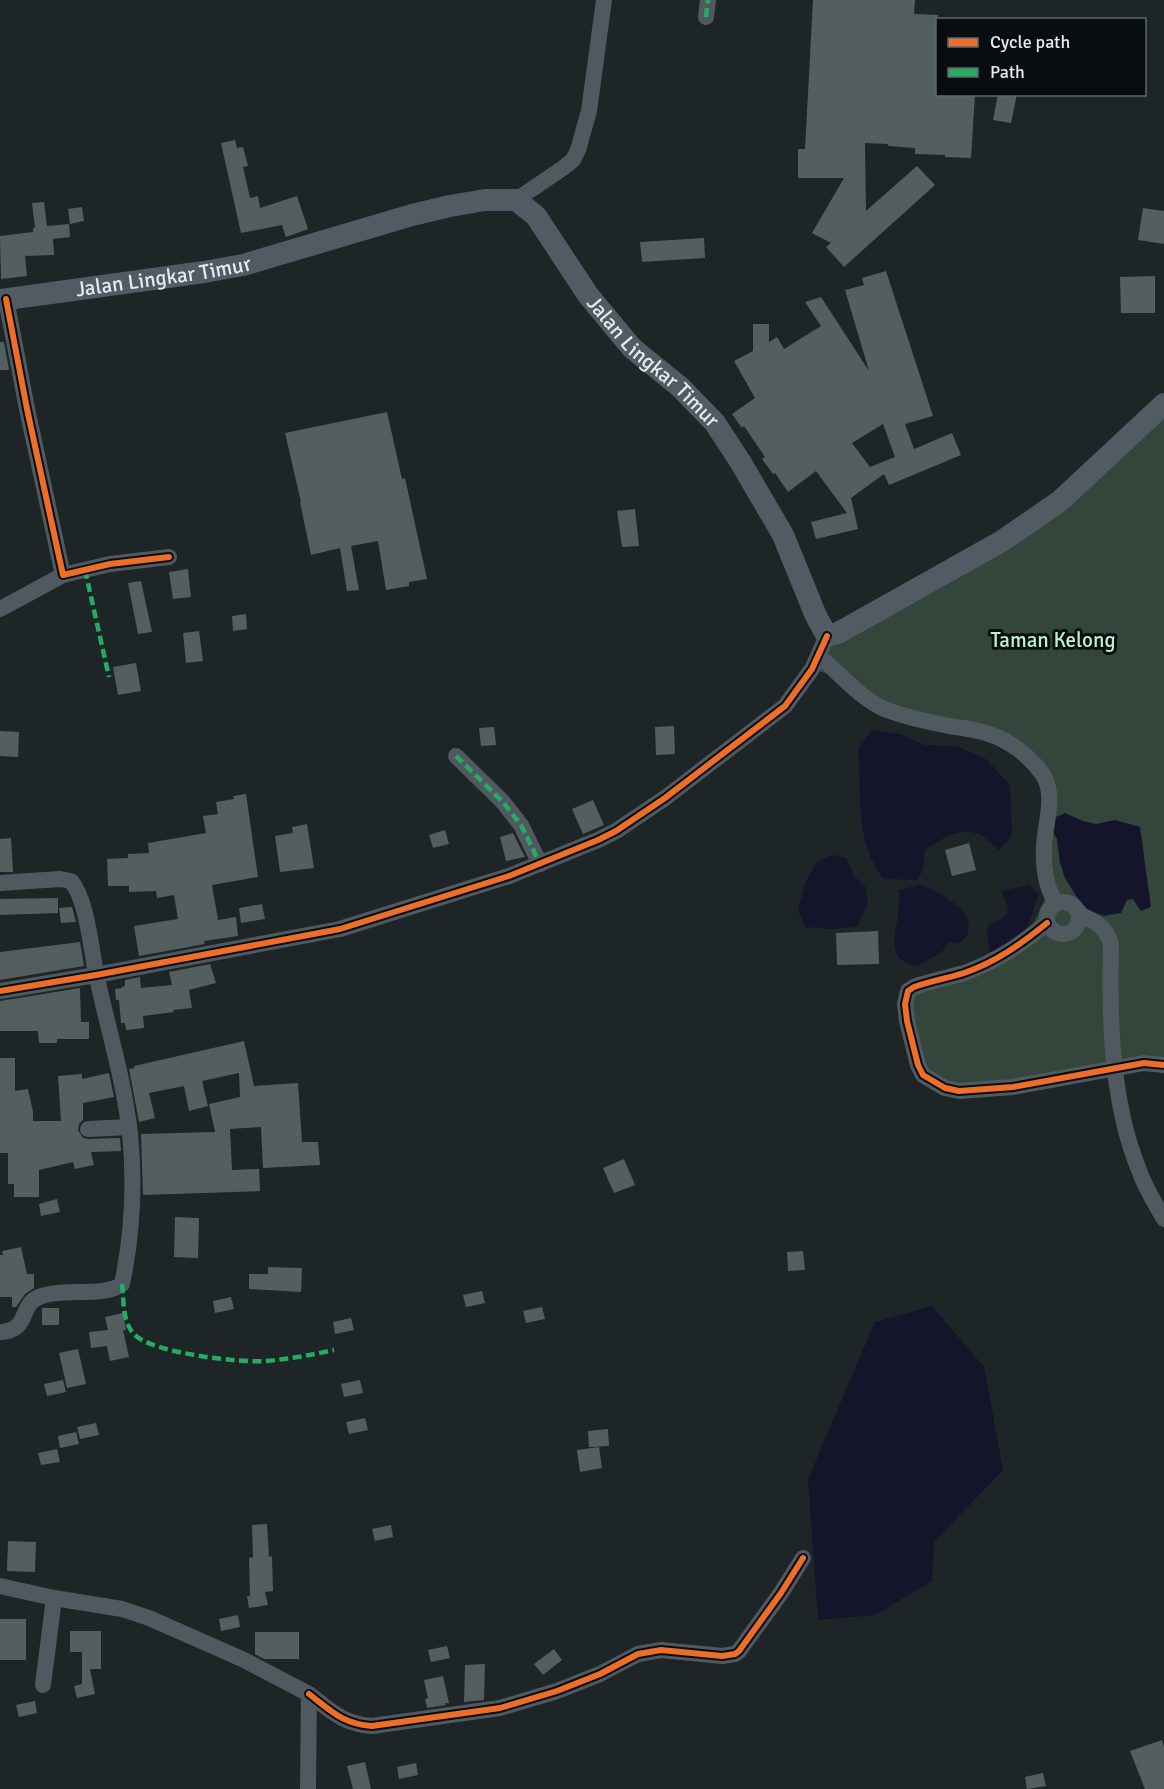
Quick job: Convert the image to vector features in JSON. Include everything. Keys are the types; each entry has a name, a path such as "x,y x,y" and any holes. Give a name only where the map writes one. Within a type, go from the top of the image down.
{"main road":[{"name":"Jalan Lingkar Timur","path":"3,299 193,274 243,265 440,208 485,200 516,200 536,216 588,295 632,348 680,387 715,423 783,535 816,616 823,646"},
{"path":"823,646 838,633 1002,541 1060,501 1164,404"}],"street":[{"path":"516,200 573,160 578,150 589,111 604,0"},
{"path":"3,299 63,575"},
{"path":"0,609 63,575 110,564 169,557"},
{"path":"0,991 340,929 509,876 540,864 616,831 665,798 785,706 812,669 823,646 870,701 885,709 930,723 989,734 1001,739 1031,760 1047,782 1049,797 1044,871 1046,882 1056,903"},
{"path":"456,756 502,801 521,825 540,864"},
{"path":"0,883 60,879 71,881 77,889 129,1127 131,1202 122,1284 106,1290 75,1291 38,1297 28,1307 15,1329 0,1332"},
{"path":"1067,902 1077,909 1078,925 1070,933 1054,932 1047,923 1048,911 1056,903 1067,902"},
{"path":"1079,914 1102,927 1108,934 1111,944 1114,1069 1131,1150 1149,1194 1164,1219"},
{"path":"1047,923 1011,951 991,962 908,991 905,1004 907,1021 918,1065 923,1075 945,1088 959,1091 1012,1087 1144,1063 1164,1065"},
{"path":"88,1130 129,1127"},
{"path":"0,1586 122,1609 149,1618 242,1659 309,1695 346,1721 355,1725 372,1726 500,1708 580,1682 638,1654 661,1650 722,1656 735,1654 739,1652 777,1599 803,1558"},
{"path":"43,1685 54,1598"},
{"path":"309,1695 309,1789"}],"green space":[{"name":"Taman Kelong","path":"1164,404 1164,1067 959,1091 918,1065 907,1021 914,987 1025,941 1049,890 1047,782 1015,749 870,701 845,679 812,669 829,636 1002,541"}],"water":[{"path":"872,730 900,734 925,745 957,746 987,760 1010,785 1012,836 999,850 976,833 953,834 925,850 923,868 918,880 884,879 874,865 868,850 861,817 858,749"},
{"path":"1065,813 1096,824 1115,820 1140,827 1151,907 1141,911 1133,899 1127,900 1121,913 1104,916 1088,910 1065,878 1060,863 1057,839 1049,827 1056,817"},
{"path":"833,855 846,858 855,877 865,886 868,903 858,926 832,929 805,927 798,910 805,883 817,862"},
{"path":"920,885 939,893 960,908 968,919 968,934 959,944 949,942 942,952 916,966 900,958 896,953 894,939 899,890"},
{"path":"1029,885 1039,894 1025,934 991,956 988,926 1007,915 1008,907 1001,891"},
{"path":"932,1306 984,1367 1003,1470 934,1542 932,1581 875,1615 818,1620 808,1479 875,1322"}],"building":[{"path":"813,0 915,0 914,14 938,15 936,18 936,96 975,96 971,158 915,154 915,148 865,143 866,211 917,166 935,185 844,267 826,247 831,243 812,233 844,178 798,178 798,149 805,149"},
{"path":"998,96 1017,96 1011,123 993,120"},
{"path":"235,140 237,148 243,147 248,166 243,167 250,198 258,196 260,208 297,196 308,229 286,237 282,225 241,233 221,143"},
{"path":"44,202 47,226 69,224 70,237 53,239 54,255 25,256 27,276 1,279 0,236 33,232 35,228 32,203"},
{"path":"82,207 84,221 70,224 68,209"},
{"path":"1143,208 1164,211 1164,244 1138,240"},
{"path":"704,238 705,258 642,262 640,242"},
{"path":"886,271 933,416 905,424 914,449 952,433 961,455 889,485 884,474 851,498 858,529 816,539 811,522 847,513 816,471 788,492 775,473 773,474 762,459 765,457 744,426 742,428 732,414 755,398 734,361 753,351 753,324 769,324 769,342 777,337 784,349 821,326 805,302 821,297 869,371 845,290 864,285 862,278","holes":["883,424 895,457 870,467 852,443"]},
{"path":"1155,276 1155,313 1121,313 1120,277"},
{"path":"0,342 4,342 9,370 0,370"},
{"path":"387,412 402,479 405,478 427,579 409,582 409,586 386,590 378,541 351,546 359,590 347,591 340,548 311,555 285,433"},
{"path":"635,509 639,546 622,547 617,511"},
{"path":"188,569 191,597 173,599 169,572"},
{"path":"141,581 152,632 138,634 128,583"},
{"path":"246,614 247,629 233,631 232,616"},
{"path":"199,631 203,661 186,663 183,633"},
{"path":"136,663 141,691 118,695 113,667"},
{"path":"674,726 675,754 656,755 655,727"},
{"path":"494,727 496,745 481,746 479,728"},
{"path":"0,731 19,732 18,757 0,756"},
{"path":"246,794 258,877 212,885 218,920 236,917 238,936 204,941 205,944 139,956 134,926 178,919 174,895 157,898 156,891 129,892 129,886 108,886 107,859 128,858 128,854 149,853 148,843 206,833 203,816 218,814 216,802"},
{"path":"593,800 604,825 583,834 572,809"},
{"path":"307,824 314,868 280,872 275,836 293,833 292,827"},
{"path":"445,830 449,844 433,848 429,835"},
{"path":"513,833 525,857 506,861 500,837"},
{"path":"11,838 13,872 0,872 0,839"},
{"path":"969,843 976,870 952,876 945,850"},
{"path":"58,898 58,913 0,915 0,899"},
{"path":"262,904 265,919 241,923 239,908"},
{"path":"72,907 76,922 61,923 59,908"},
{"path":"878,931 879,964 837,965 836,933"},
{"path":"80,942 84,966 0,980 0,952"},
{"path":"210,964 216,983 189,990 192,1008 143,1016 144,1028 126,1030 125,1023 121,1023 119,1000 116,1000 115,989 125,986 125,980 140,977 141,988 172,985 169,972"},
{"path":"80,988 81,1022 89,1022 89,1039 57,1039 57,1043 39,1043 38,1031 0,1031 0,1001"},
{"path":"244,1041 254,1086 298,1083 302,1142 318,1142 320,1165 263,1168 261,1127 230,1129 232,1170 259,1169 260,1191 143,1195 141,1134 215,1132 209,1104 240,1097 239,1073 202,1081 208,1106 189,1111 184,1086 149,1093 155,1118 139,1122 129,1069"},
{"path":"0,1058 15,1058 15,1091 28,1089 33,1121 61,1121 58,1076 82,1074 82,1079 109,1073 114,1097 83,1103 83,1120 78,1130 83,1138 88,1139 120,1138 121,1151 91,1152 94,1165 75,1169 73,1162 39,1170 39,1197 14,1197 14,1184 8,1184 8,1153 0,1153"},
{"path":"624,1159 635,1185 614,1193 603,1168"},
{"path":"57,1199 60,1212 41,1216 39,1204"},
{"path":"175,1217 199,1218 198,1258 174,1257"},
{"path":"21,1247 27,1274 34,1274 34,1288 25,1294 16,1307 12,1307 12,1297 0,1297 0,1255 3,1255 2,1251"},
{"path":"803,1251 805,1270 788,1271 787,1252"},
{"path":"268,1267 302,1268 301,1292 249,1289 249,1274 268,1274"},
{"path":"482,1291 485,1303 466,1307 463,1295"},
{"path":"231,1297 234,1309 215,1313 213,1301"},
{"path":"542,1307 545,1319 526,1323 523,1311"},
{"path":"42,1308 59,1308 59,1325 42,1325"},
{"path":"123,1313 126,1330 123,1330 129,1357 110,1361 107,1346 91,1348 89,1332 108,1330 105,1317"},
{"path":"351,1318 354,1330 335,1334 333,1322"},
{"path":"78,1349 86,1384 67,1388 59,1353"},
{"path":"63,1380 66,1392 47,1396 44,1384"},
{"path":"360,1380 363,1393 344,1397 341,1384"},
{"path":"365,1418 368,1430 349,1434 346,1422"},
{"path":"96,1423 99,1435 80,1439 77,1427"},
{"path":"608,1429 609,1446 589,1447 588,1431"},
{"path":"76,1432 79,1444 60,1448 58,1436"},
{"path":"599,1447 602,1468 580,1472 577,1450"},
{"path":"57,1449 60,1462 41,1465 38,1453"},
{"path":"267,1524 269,1557 272,1556 273,1591 265,1592 268,1605 249,1608 247,1596 250,1596 249,1558 253,1557 252,1525"},
{"path":"391,1525 393,1537 375,1541 372,1529"},
{"path":"8,1541 36,1542 35,1572 7,1571"},
{"path":"238,1615 240,1627 221,1631 219,1619"},
{"path":"0,1619 26,1619 26,1660 0,1660"},
{"path":"70,1631 101,1631 101,1669 90,1669 95,1694 77,1698 74,1686 82,1684 82,1652 70,1652"},
{"path":"255,1632 299,1632 299,1659 264,1659 255,1654"},
{"path":"447,1646 450,1658 431,1662 428,1650"},
{"path":"554,1649 562,1660 543,1675 534,1664"},
{"path":"485,1664 484,1700 464,1702 465,1665"},
{"path":"443,1676 449,1703 427,1708 425,1699 428,1698 424,1680"},
{"path":"35,1701 37,1713 19,1717 16,1705"},
{"path":"1162,1740 1164,1789 1145,1789 1130,1751"},
{"path":"365,1762 371,1789 353,1789 347,1766"},
{"path":"416,1763 418,1775 399,1779 397,1767"},
{"path":"1043,1773 1046,1786 1027,1789 1025,1777"}],"marked path":[{"path":"706,17 708,0"},
{"path":"85,570 109,677"},
{"path":"456,756 502,801 521,825 540,864"},
{"path":"122,1284 124,1310 129,1328 142,1340 157,1346 195,1355 253,1361 283,1359 334,1350"}],"cycle path":[{"path":"6,299 63,575 110,564 169,557"},
{"path":"0,991 340,929 509,876 598,840 616,831 665,798 785,706 812,669 827,636"},
{"path":"1047,923 1018,945 987,963 908,991 905,1004 907,1021 918,1065 923,1075 945,1088 959,1091 1013,1087 1144,1063 1164,1065"},
{"path":"309,1694 345,1719 353,1723 372,1726 500,1708 557,1691 600,1674 638,1654 661,1650 722,1656 735,1654 781,1593 803,1558"}]}
